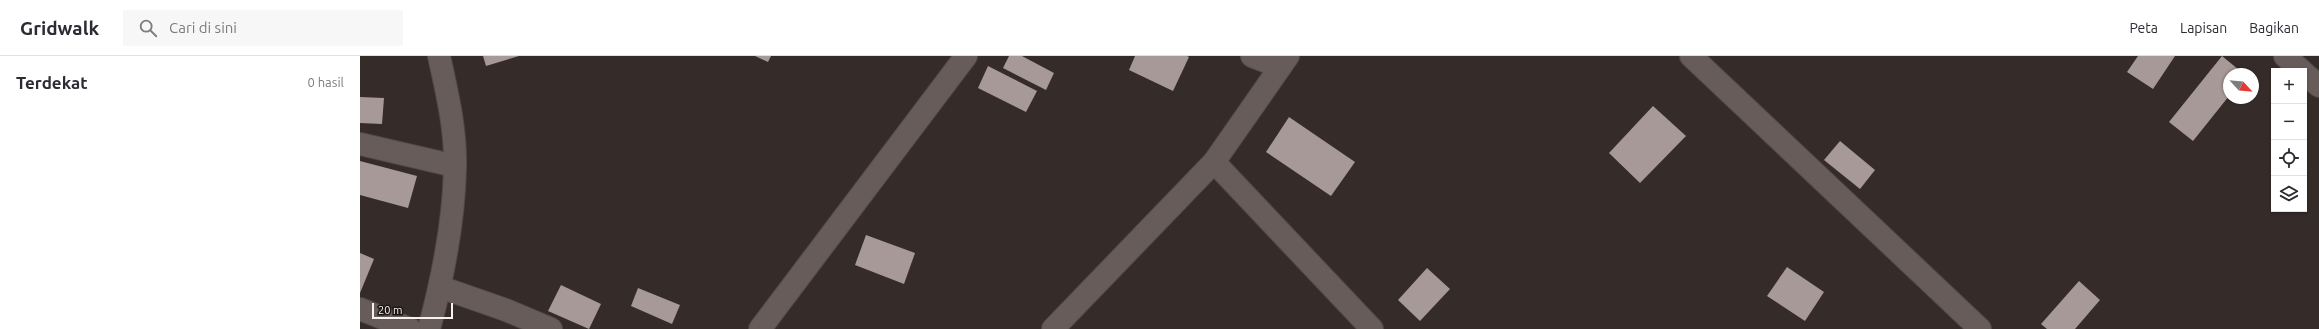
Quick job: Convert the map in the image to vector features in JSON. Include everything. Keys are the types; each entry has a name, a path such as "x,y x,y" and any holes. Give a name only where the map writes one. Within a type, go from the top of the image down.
{"street":[{"path":"429,329 440,287 449,229 455,166 449,102 438,56"},
{"path":"760,329 966,56"},
{"path":"1053,329 1214,162 1284,62 1252,56"},
{"path":"1691,56 1980,329"},
{"path":"2285,56 2298,68"},
{"path":"2307,76 2319,86"},
{"path":"360,144 455,166"},
{"path":"1214,162 1372,329"},
{"path":"440,287 506,310 551,329"},
{"path":"360,309 410,329"}],"building":[{"path":"483,56 519,56 486,66"},
{"path":"755,56 771,56 768,62"},
{"path":"1009,56 1022,56 1054,73 1046,90 1003,68"},
{"path":"1135,56 1189,57 1173,91 1129,70"},
{"path":"2138,56 2175,56 2153,89 2127,72"},
{"path":"2222,56 2237,68 2223,68 2223,104 2193,141 2169,122"},
{"path":"988,66 1037,91 1026,112 978,88"},
{"path":"360,97 384,98 382,124 360,123"},
{"path":"1653,106 1686,136 1640,183 1609,153"},
{"path":"1289,117 1355,162 1331,196 1266,152"},
{"path":"1840,141 1875,170 1860,189 1824,160"},
{"path":"360,161 417,176 408,208 360,195"},
{"path":"866,235 915,253 904,284 855,265"},
{"path":"360,253 374,259 360,293"},
{"path":"1787,267 1824,292 1805,321 1767,296"},
{"path":"1427,268 1450,289 1420,321 1398,300"},
{"path":"2079,281 2100,300 2075,329 2047,329 2041,324"},
{"path":"561,285 601,304 589,329 548,311"},
{"path":"638,288 680,305 672,324 631,306"}]}
